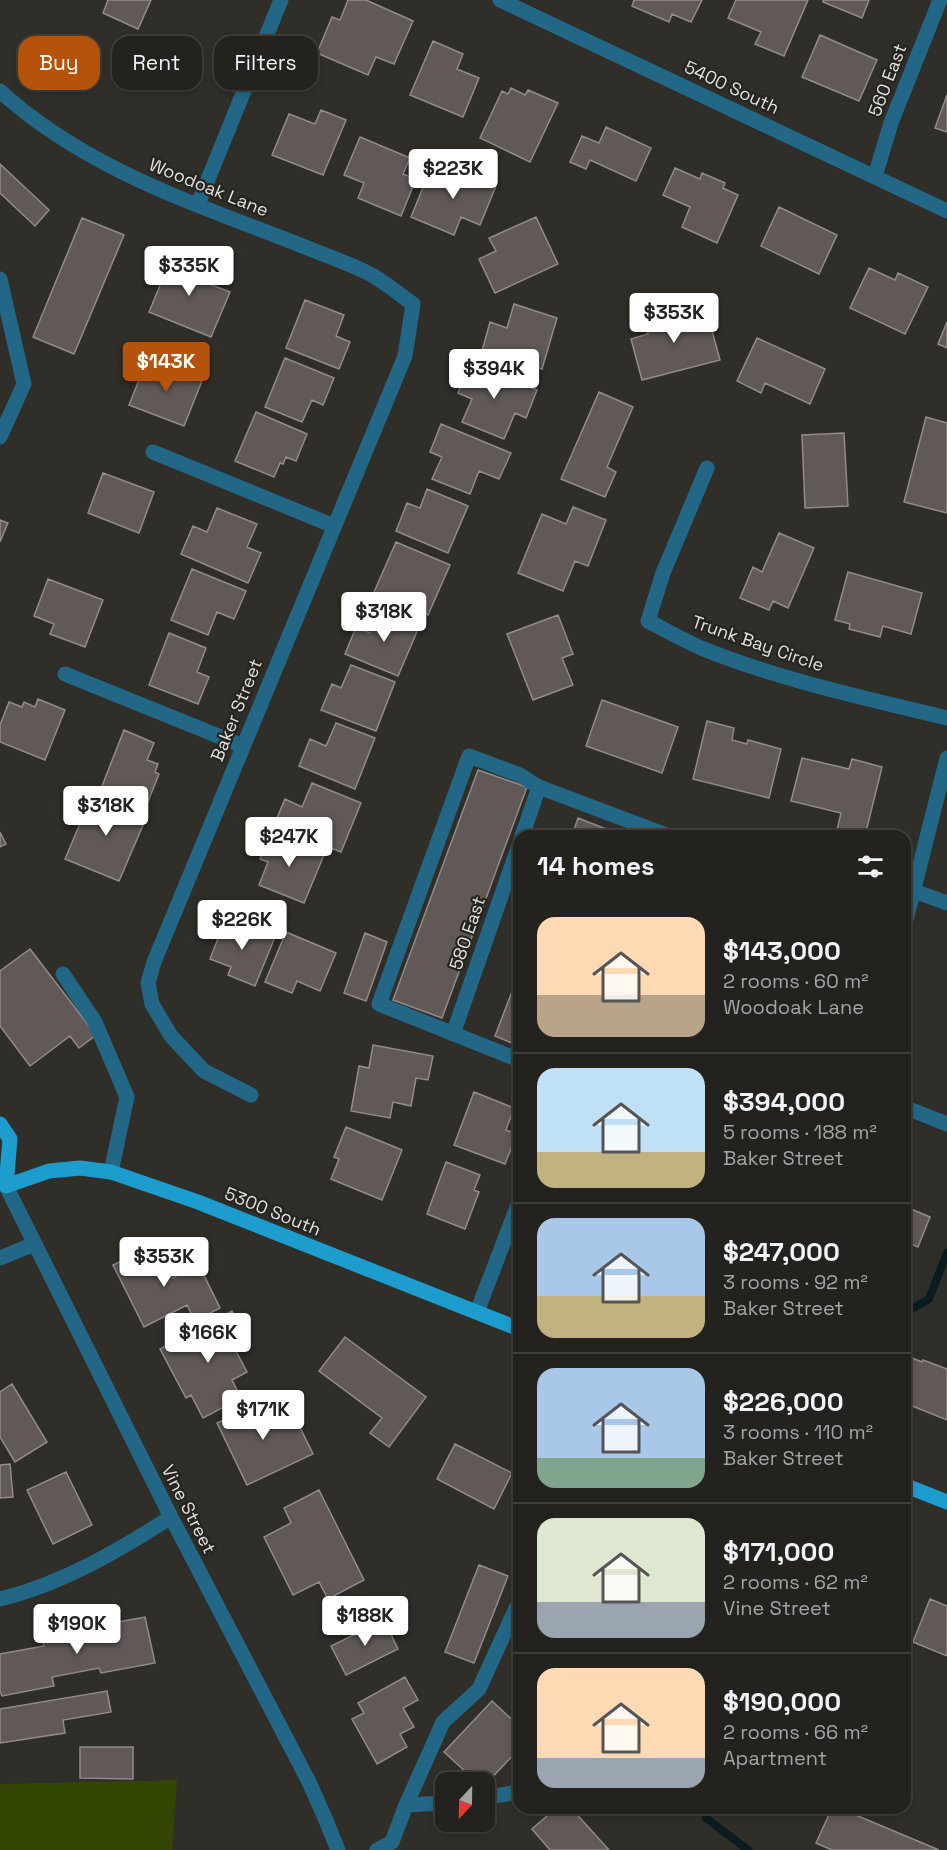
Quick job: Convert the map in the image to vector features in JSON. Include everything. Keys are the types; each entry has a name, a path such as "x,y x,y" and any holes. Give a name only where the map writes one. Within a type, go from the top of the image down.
{"main road":[{"path":"0,1124 10,1140 3,1183"},
{"name":"5300 South","path":"3,1183 49,1171 80,1168 111,1172 198,1202 513,1327"},
{"path":"911,1488 947,1502"}],"street":[{"path":"198,204 280,0"},
{"name":"5400 South","path":"500,0 947,211"},
{"name":"560 East","path":"875,176 891,123 940,0"},
{"name":"Woodoak Lane","path":"0,91 24,112 85,153 125,174 369,273 413,304"},
{"path":"0,279 24,384 0,437"},
{"name":"Baker Street","path":"251,1095 204,1071 171,1036 152,1004 148,983 154,962 405,356 413,304"},
{"path":"153,452 334,526"},
{"name":"Trunk Bay Circle","path":"707,468 663,573 648,621 700,647 764,670 836,691 947,718"},
{"path":"65,674 243,746"},
{"path":"513,1058 378,1005 469,756 520,775 540,787 653,830"},
{"path":"911,901 947,758"},
{"path":"524,830 540,787"},
{"name":"580 East","path":"453,1034 513,862"},
{"path":"914,891 947,903"},
{"path":"63,974 95,1022 127,1097 111,1172"},
{"path":"911,1110 947,1124"},
{"name":"Vine Street","path":"3,1183 171,1517 309,1782 338,1850"},
{"path":"477,1312 513,1218"},
{"path":"0,1258 34,1244"},
{"path":"0,1599 28,1592 65,1576 132,1543 171,1517"},
{"path":"377,1850 392,1842 443,1722 479,1689 513,1615"},
{"path":"495,1796 513,1793"},
{"path":"406,1805 435,1804"}],"green space":[{"path":"177,1780 172,1850 0,1850 0,1784"}],"building":[{"path":"108,0 151,0 138,29 103,13"},
{"path":"348,0 366,0 413,21 394,64 376,57 368,75 318,53 332,17 340,20"},
{"path":"634,0 702,0 691,22 672,14 669,22 632,6"},
{"path":"736,0 808,0 784,56 755,44 761,32 728,18"},
{"path":"823,0 869,0 862,18 823,2"},
{"path":"820,35 877,60 859,101 802,77"},
{"path":"433,41 463,54 457,69 479,78 463,117 410,95"},
{"path":"511,88 525,95 528,90 558,103 530,162 480,138 502,91 508,94"},
{"path":"947,95 947,132 935,128"},
{"path":"321,110 346,120 323,175 272,155 289,114 315,124"},
{"path":"606,127 651,148 636,181 590,160 586,169 570,162 582,136 599,143"},
{"path":"360,137 410,158 403,174 416,179 401,216 358,198 364,183 344,175"},
{"path":"440,163 496,186 480,225 461,217 454,235 411,217 426,180 432,183"},
{"path":"0,164 49,210 35,226 0,193"},
{"path":"675,168 700,179 702,173 725,183 723,188 738,195 717,243 682,227 690,207 663,195"},
{"path":"779,207 837,235 819,274 761,246"},
{"path":"536,217 558,264 495,293 479,259 496,251 489,238"},
{"path":"82,218 124,235 74,354 33,337"},
{"path":"173,254 202,266 199,271 212,276 209,284 230,292 211,337 149,312"},
{"path":"869,268 895,280 898,273 928,287 905,334 850,308"},
{"path":"305,300 344,315 336,336 350,342 339,369 286,348"},
{"path":"514,304 557,318 542,369 482,351 490,322 507,328"},
{"path":"677,307 681,324 708,316 720,360 642,380 631,339 648,334 643,315"},
{"path":"947,322 947,348 938,344"},
{"path":"757,338 825,369 810,404 765,383 761,393 737,381"},
{"path":"285,358 334,378 323,405 312,400 302,422 265,407"},
{"path":"147,360 202,381 184,426 129,405"},
{"path":"470,363 537,390 526,418 515,413 504,439 462,422 472,399 458,393"},
{"path":"599,392 633,407 607,467 616,472 605,497 561,479"},
{"path":"256,412 307,434 296,461 286,457 283,464 280,463 274,477 235,461"},
{"path":"926,417 947,423 947,513 904,502"},
{"path":"441,424 511,453 499,479 479,471 470,494 432,479 442,457 430,452"},
{"path":"844,433 848,506 805,508 802,435"},
{"path":"103,473 154,492 139,533 88,513"},
{"path":"427,489 468,506 448,553 396,531 407,503 420,508"},
{"path":"573,507 606,520 588,566 575,561 563,591 518,573 542,514 566,524"},
{"path":"217,508 257,524 247,547 261,553 248,583 181,554 193,526 207,532"},
{"path":"0,520 8,523 0,542"},
{"path":"779,533 814,548 788,608 773,601 769,610 740,598 753,567 762,572"},
{"path":"396,542 450,565 428,615 374,592"},
{"path":"192,569 246,591 234,619 217,612 208,635 171,620"},
{"path":"848,572 922,593 911,634 883,626 880,637 849,629 850,624 835,620"},
{"path":"48,579 103,600 85,647 50,634 54,624 34,616"},
{"path":"379,610 419,627 398,676 345,654 356,627 370,633"},
{"path":"558,615 573,654 562,658 573,685 533,700 507,634"},
{"path":"169,633 206,648 197,672 209,677 198,704 149,685"},
{"path":"351,665 395,682 376,731 321,710 332,684 341,688"},
{"path":"38,699 65,710 45,760 0,742 0,725 9,702 22,707 24,702 35,707"},
{"path":"602,700 678,727 662,773 586,746"},
{"path":"707,721 734,728 732,740 747,744 748,740 781,749 769,798 693,779"},
{"path":"336,723 375,738 355,789 299,766 310,739 326,746"},
{"path":"124,730 154,743 147,760 158,764 155,772 159,774 147,804 102,786"},
{"path":"802,758 849,769 852,759 882,767 866,830 837,830 841,813 791,801"},
{"path":"478,770 527,787 442,1018 393,1000"},
{"path":"312,783 361,803 341,852 274,825 285,799 302,807"},
{"path":"93,793 147,816 119,881 65,859"},
{"path":"578,818 609,830 574,830"},
{"path":"0,832 6,844 0,847"},
{"path":"271,833 324,855 304,903 259,885 268,862 260,859"},
{"path":"226,918 275,937 255,986 228,975 231,967 210,959"},
{"path":"286,932 336,953 320,991 297,981 292,993 265,982"},
{"path":"365,933 387,942 366,1001 344,993"},
{"path":"30,949 96,1035 79,1048 70,1036 30,1066 0,1026 0,971"},
{"path":"513,989 513,1044 495,1036"},
{"path":"373,1045 433,1056 428,1080 416,1078 411,1106 393,1102 390,1118 351,1111 359,1066 369,1068"},
{"path":"474,1092 513,1108 506,1130 513,1133 513,1144 505,1164 454,1145"},
{"path":"346,1127 402,1150 382,1200 331,1179 339,1159 334,1157"},
{"path":"446,1162 480,1175 474,1190 479,1192 465,1229 427,1214"},
{"path":"911,1209 930,1217 918,1247 911,1244"},
{"path":"156,1244 173,1278 199,1265 220,1308 195,1321 187,1305 144,1327 113,1265"},
{"path":"232,1311 242,1331 229,1338 247,1372 232,1380 241,1398 203,1418 191,1395 186,1398 160,1349"},
{"path":"345,1337 426,1397 389,1447 370,1433 382,1418 319,1371"},
{"path":"911,1357 947,1369 947,1420 911,1405"},
{"path":"12,1384 47,1442 15,1462 0,1437 0,1392"},
{"path":"270,1397 283,1425 296,1419 313,1454 247,1485 217,1423"},
{"path":"455,1444 512,1473 494,1509 437,1479"},
{"path":"10,1464 13,1497 0,1498 0,1465"},
{"path":"66,1472 92,1525 53,1544 27,1490"},
{"path":"319,1490 364,1580 328,1599 319,1582 293,1595 264,1537 291,1523 284,1508"},
{"path":"479,1565 508,1576 474,1663 445,1652"},
{"path":"930,1599 947,1606 947,1656 913,1642"},
{"path":"145,1617 155,1663 101,1673 99,1668 52,1677 54,1686 2,1696 0,1654 44,1646 41,1633"},
{"path":"384,1620 398,1649 346,1675 331,1646"},
{"path":"405,1677 418,1700 403,1708 414,1727 400,1734 407,1747 377,1764 352,1719 364,1713 358,1703"},
{"path":"107,1691 111,1712 63,1720 65,1733 0,1743 0,1709"},
{"path":"492,1701 513,1720 513,1755 495,1774 495,1772 466,1772 444,1752"},
{"path":"80,1747 133,1747 133,1779 80,1778"},
{"path":"549,1814 576,1814 609,1850 550,1850 532,1829"},
{"path":"829,1814 853,1814 939,1850 832,1850 816,1843"}],"waterway":[{"path":"911,1309 929,1299 947,1253"},
{"path":"707,1814 706,1818 748,1850"}]}
